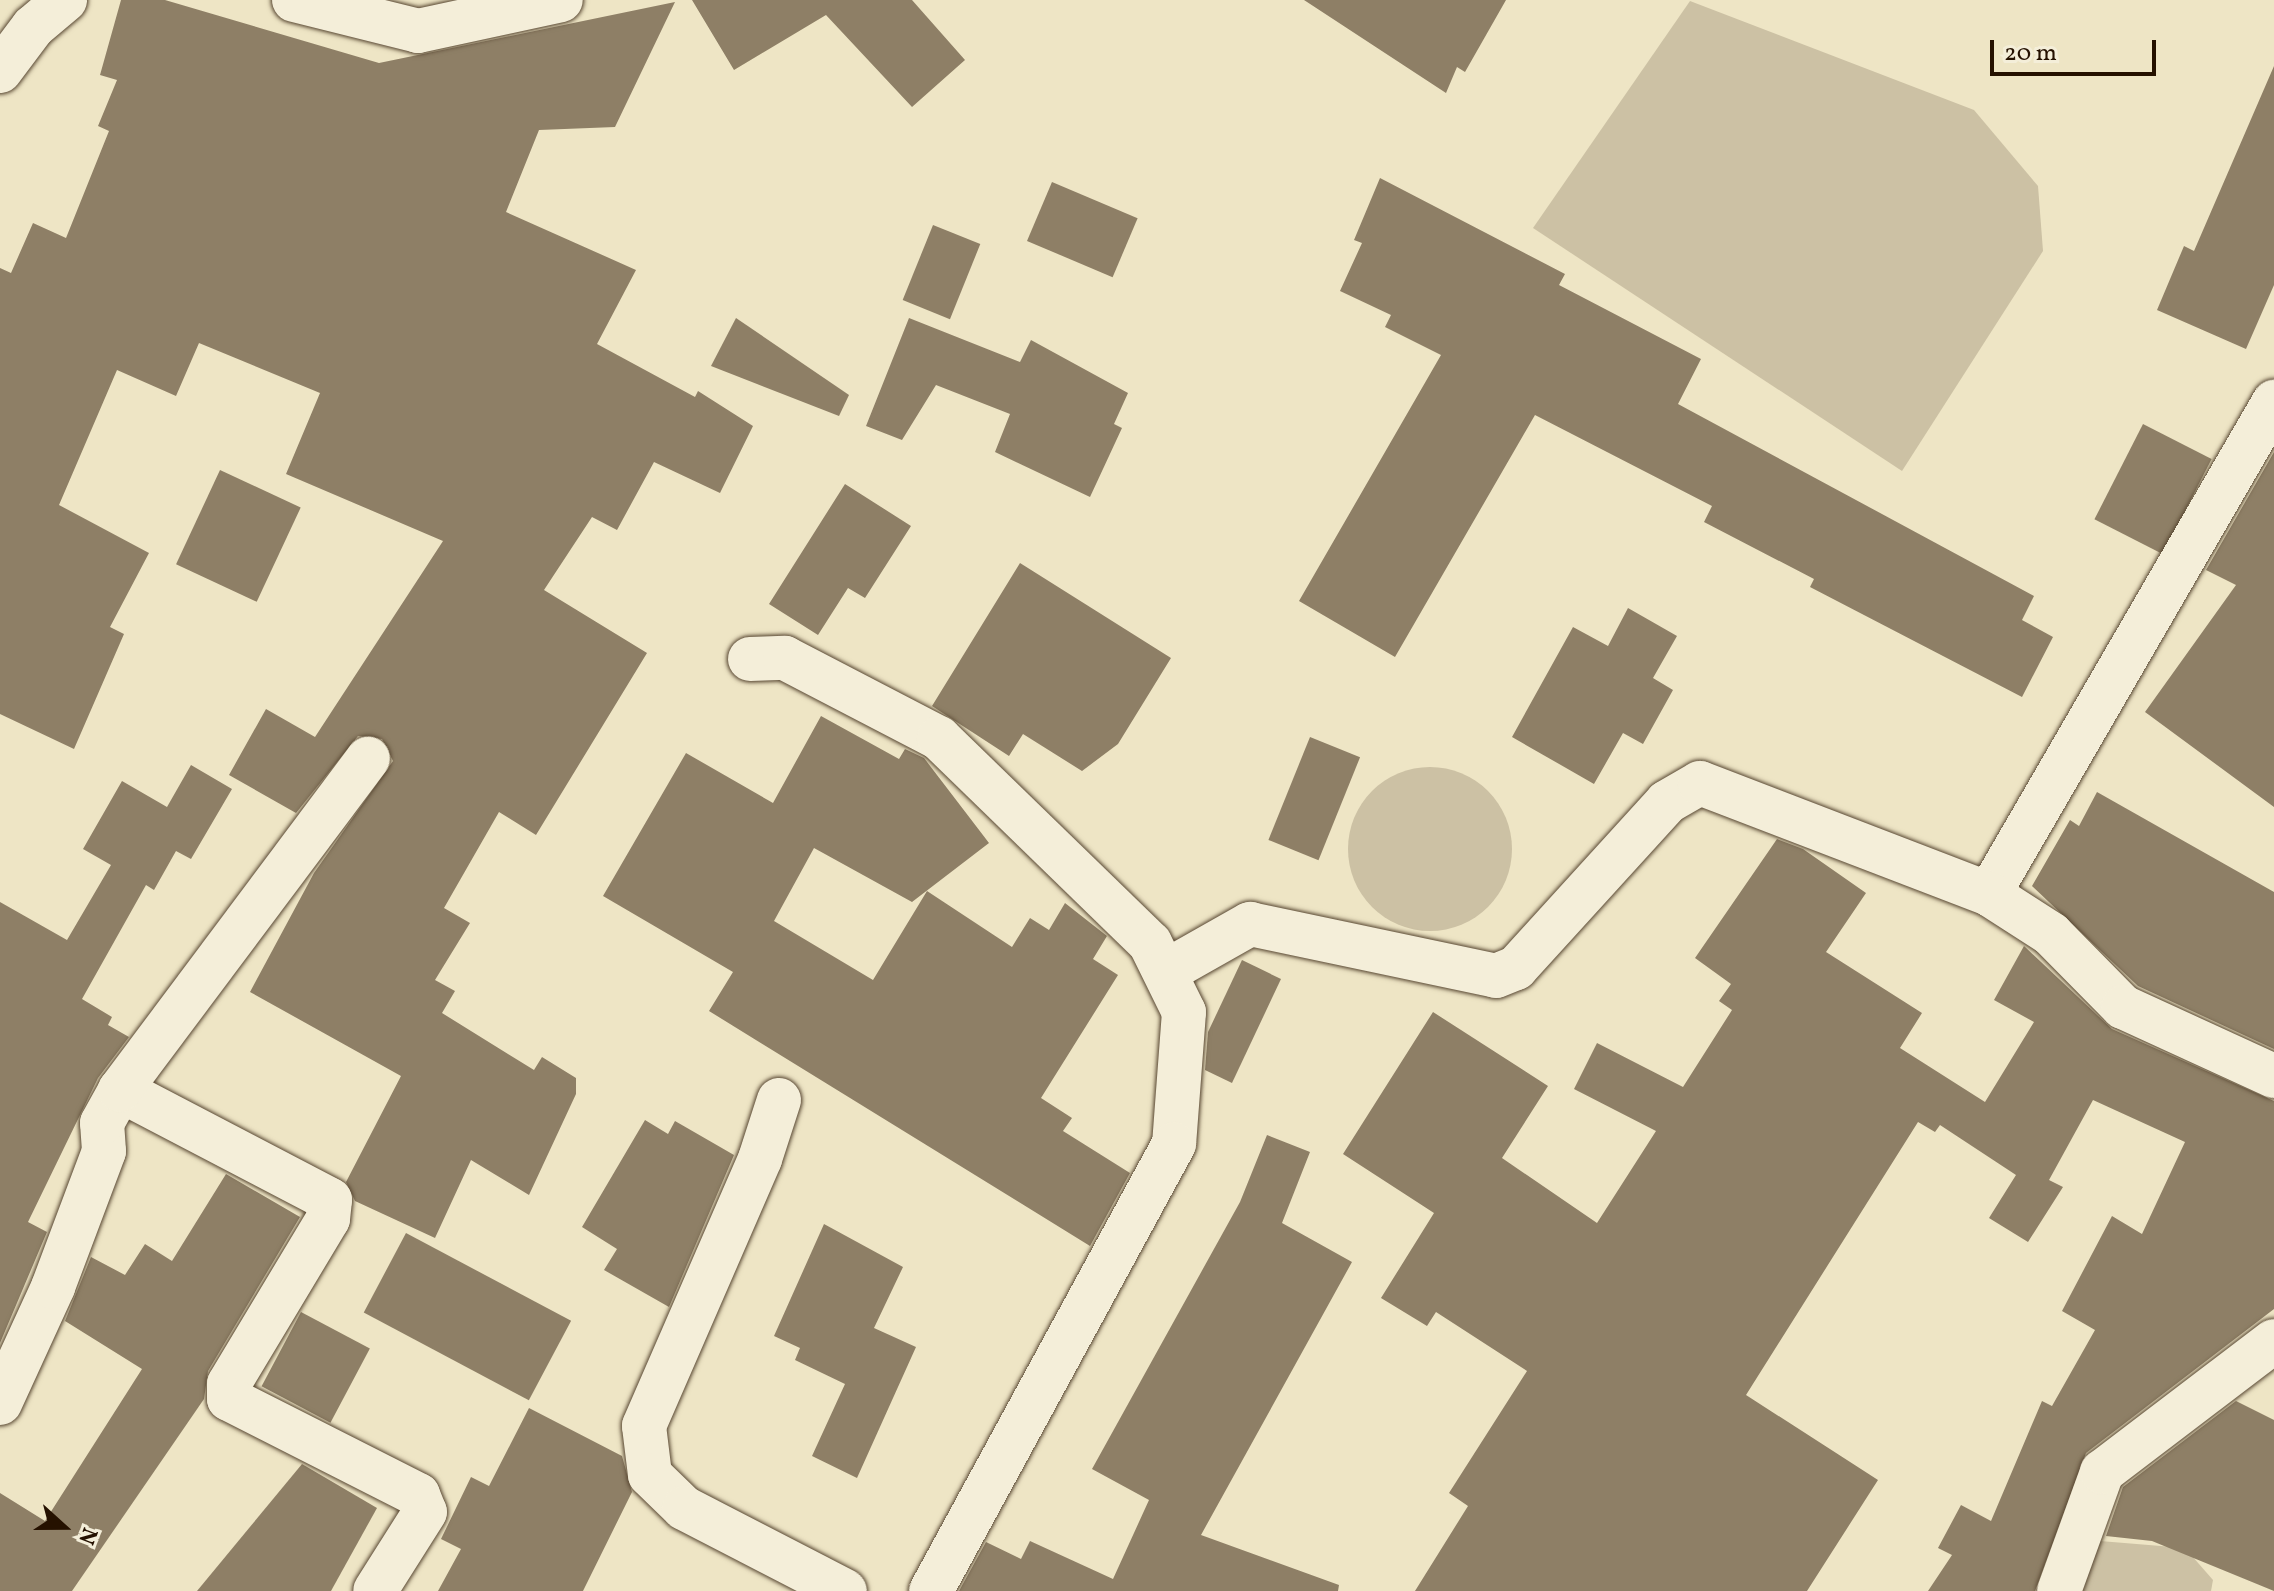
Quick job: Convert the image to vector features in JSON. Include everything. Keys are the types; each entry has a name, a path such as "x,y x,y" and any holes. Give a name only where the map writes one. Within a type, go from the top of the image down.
{"street":[{"path":"0,71 33,27 65,0"},
{"path":"294,0 418,31 561,0"},
{"path":"1989,894 2274,402"},
{"path":"750,659 785,658 939,738 1150,943 1184,1012 1174,1144 931,1591"},
{"path":"0,1403 53,1287 104,1151 102,1123 120,1090 368,759"},
{"path":"1165,972 1250,924 1496,976 1516,968 1667,802 1700,783 1989,894 2051,934 2123,1007 2274,1076"},
{"path":"120,1090 330,1200 328,1219 229,1384 229,1399 418,1495 425,1512 375,1591"},
{"path":"779,1100 760,1159 644,1426 650,1475 684,1508 845,1591"},
{"path":"2059,1591 2102,1472 2274,1341"}],"shaded area":[{"path":"1690,1 1974,110 2038,186 2043,251 1902,471 1533,228"},
{"path":"1430,767 1461,773 1488,791 1506,818 1512,849 1506,880 1488,907 1461,925 1430,931 1399,925 1372,907 1354,880 1348,849 1354,818 1372,791 1399,773"},
{"path":"2088,1540 2185,1548 2213,1580 2211,1591 2068,1591"}],"building":[{"path":"121,0 165,0 379,63 675,2 615,127 539,130 506,212 636,270 597,344 695,397 698,391 753,426 720,493 654,462 617,530 592,517 544,590 647,653 536,835 499,812 444,908 470,923 435,980 455,991 442,1013 534,1070 542,1057 576,1078 576,1094 529,1195 471,1160 435,1238 355,1201 346,1182 401,1076 250,992 314,873 393,761 382,739 358,736 296,813 229,775 266,709 315,737 443,541 286,474 320,393 199,343 176,396 117,370 59,505 149,553 110,627 124,634 74,749 0,714 0,268 11,273 33,223 66,238 109,131 98,126 117,80 100,75"},
{"path":"692,0 912,0 965,60 912,107 826,15 734,70"},
{"path":"1304,0 1506,0 1465,72 1457,67 1446,93"},
{"path":"2274,66 2274,285 2246,349 2157,310 2184,246 2194,251"},
{"path":"1380,178 1565,274 1559,285 1701,359 1678,404 2034,596 2022,620 2053,637 2022,697 1810,587 1814,579 1704,522 1712,506 1535,415 1395,657 1299,601 1441,355 1385,327 1391,315 1340,291 1362,243 1354,240"},
{"path":"1052,182 1138,218 1113,277 1027,241"},
{"path":"933,225 980,244 950,319 903,300"},
{"path":"736,318 849,395 839,416 711,366"},
{"path":"909,318 1020,362 1031,340 1128,393 1114,424 1122,428 1090,497 995,452 1010,414 936,385 902,440 866,426"},
{"path":"2143,424 2212,459 2163,554 2094,519"},
{"path":"2274,452 2274,807 2145,712 2236,585 2206,570"},
{"path":"220,470 301,508 257,602 176,564"},
{"path":"845,484 911,526 865,598 848,588 818,635 769,604"},
{"path":"1020,563 1171,658 1118,744 1082,771 1023,734 1009,756 932,706"},
{"path":"1628,608 1677,636 1653,678 1673,690 1643,744 1623,733 1594,784 1512,737 1573,627 1608,646"},
{"path":"821,716 899,759 905,749 924,758 989,843 912,902 814,848 774,921 873,980 927,891 1012,947 1030,918 1049,930 1065,903 1107,936 1093,959 1118,975 1041,1098 1072,1118 1063,1131 1130,1173 1090,1246 709,1011 733,972 603,896 686,753 773,803"},
{"path":"1310,737 1360,757 1318,860 1268,840"},
{"path":"191,765 232,789 191,859 176,851 154,890 146,885 82,999 112,1017 108,1025 129,1037 98,1078 28,1222 47,1232 0,1343 0,902 67,940 111,865 83,849 122,781 167,807"},
{"path":"2097,792 2274,892 2274,1049 2138,986 2032,886 2070,820 2079,826"},
{"path":"1777,839 1803,849 1866,893 1826,952 1922,1013 1900,1048 1985,1102 2034,1022 1994,1000 2024,946 2112,1029 2274,1101 2274,1309 2086,1453 2035,1591 1928,1591 1952,1555 1938,1548 1961,1505 1991,1521 2042,1401 2052,1406 2095,1330 2062,1311 2112,1216 2142,1234 2185,1142 2093,1100 2049,1180 2063,1187 2028,1242 1989,1218 2016,1175 1940,1125 1935,1132 1918,1122 1746,1395 1878,1480 1807,1591 1415,1591 1468,1506 1449,1493 1527,1371 1436,1312 1427,1326 1381,1298 1434,1213 1343,1154 1433,1012 1548,1086 1502,1158 1597,1223 1656,1131 1574,1089 1597,1043 1683,1087 1732,1010 1719,1001 1731,984 1695,958"},
{"path":"1242,960 1281,979 1232,1083 1205,1070 1208,1032"},
{"path":"645,1120 668,1134 675,1121 734,1155 669,1307 604,1270 617,1249 582,1227"},
{"path":"1267,1135 1310,1152 1282,1223 1352,1262 1201,1535 1339,1585 1338,1591 959,1591 986,1542 1021,1559 1030,1541 1113,1579 1149,1500 1092,1469 1240,1202"},
{"path":"226,1174 300,1217 208,1371 204,1399 72,1591 0,1591 0,1493 45,1521 142,1369 65,1321 91,1257 125,1275 145,1244 172,1261"},
{"path":"824,1224 903,1267 874,1328 916,1347 857,1478 812,1456 845,1384 795,1360 800,1348 774,1336"},
{"path":"406,1233 571,1321 529,1400 364,1312"},
{"path":"301,1312 370,1349 330,1423 262,1386"},
{"path":"2236,1401 2274,1420 2274,1591 2152,1541 2106,1536 2123,1487"},
{"path":"529,1408 622,1456 632,1492 583,1591 438,1591 461,1549 441,1539 471,1477 489,1486"},
{"path":"302,1464 377,1508 331,1591 197,1591"}]}
